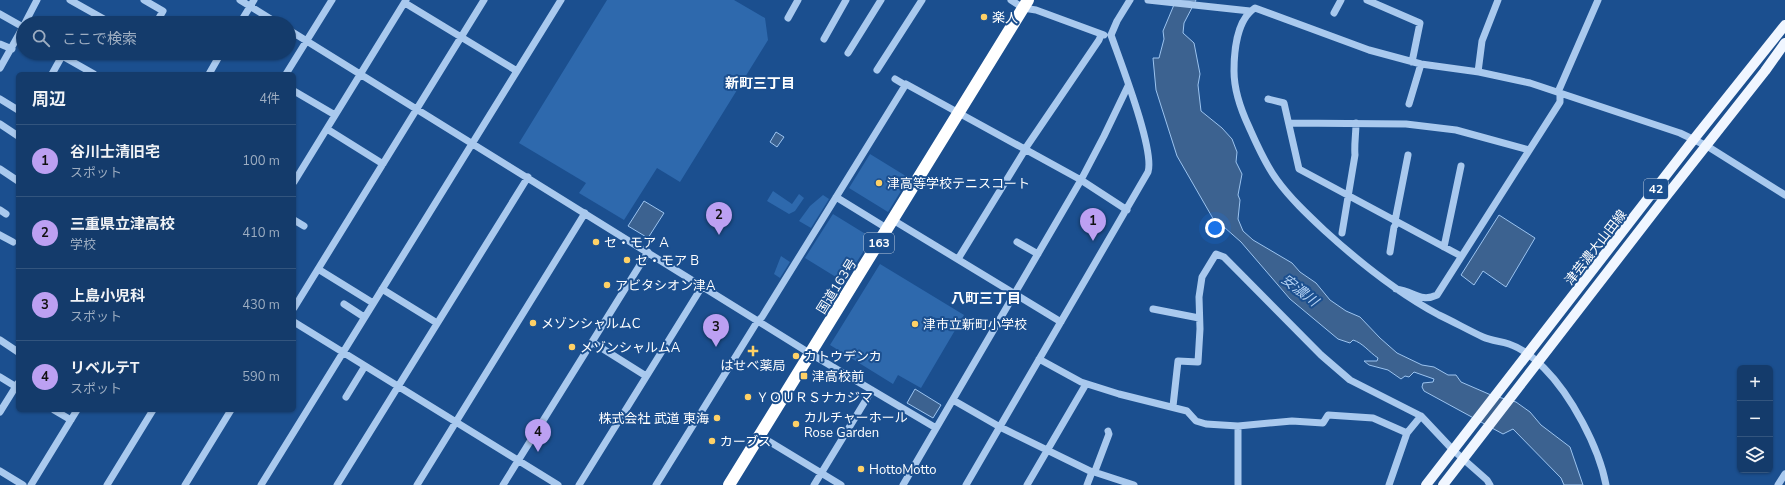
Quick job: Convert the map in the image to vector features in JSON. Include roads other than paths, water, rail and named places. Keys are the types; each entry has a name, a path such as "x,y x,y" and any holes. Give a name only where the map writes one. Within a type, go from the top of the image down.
{"highway":[{"name":"国道163号","path":"729,485 891,225 1026,4"}],"main road":[{"name":"津芸濃大山田線","path":"1426,485 1694,139 1785,25"},
{"name":"津芸濃大山田線","path":"1443,485 1537,362 1707,146 1785,43"}],"street":[{"path":"29,16 37,0"},
{"path":"70,0 99,16"},
{"path":"144,0 163,11 160,16"},
{"path":"240,0 252,3 268,16"},
{"path":"296,58 332,0"},
{"path":"296,305 484,0"},
{"path":"260,485 561,0"},
{"path":"788,18 798,0"},
{"path":"824,38 846,0"},
{"path":"848,53 881,0"},
{"path":"878,70 922,0"},
{"path":"1011,0 1026,4 1036,10 1101,35 1111,35"},
{"path":"966,485 1127,210 1150,166 1140,121 1111,35 1116,21 1130,0"},
{"path":"1148,0 1250,11"},
{"path":"1334,13 1340,0"},
{"path":"1367,0 1380,3 1420,23 1412,62"},
{"path":"1478,72 1482,41 1498,0"},
{"path":"1396,290 1408,290 1422,298 1429,299 1437,295 1560,102 1559,92 1598,0"},
{"path":"296,179 406,2 517,72"},
{"path":"244,16 252,3"},
{"path":"1606,485 1596,449 1582,422 1562,390 1537,362 1510,344 1484,337 1417,303 1396,290 1356,258 1306,213 1277,180 1256,144 1239,103 1234,77 1237,40 1242,24 1250,11 1255,8 1346,43 1412,62 1478,72 1530,83 1559,92 1694,139 1785,194"},
{"path":"0,14 16,26"},
{"path":"296,35 528,177 810,353 936,428"},
{"path":"958,259 1025,149 1101,35"},
{"path":"0,68 16,41"},
{"path":"0,44 12,49"},
{"path":"53,72 58,60"},
{"path":"70,60 91,72"},
{"path":"209,72 217,60"},
{"path":"287,72 295,60"},
{"path":"1409,104 1421,64"},
{"path":"895,79 959,112 1081,180 1127,210"},
{"path":"656,485 905,85"},
{"path":"903,485 1081,180 1128,86"},
{"path":"296,92 335,115"},
{"path":"0,99 16,109"},
{"path":"1268,99 1284,103 1299,169 1461,256"},
{"path":"1289,122 1406,124 1456,130 1529,150"},
{"path":"1342,233 1355,155 1354,148 1356,141 1356,123"},
{"path":"0,124 16,135"},
{"path":"327,129 383,164"},
{"path":"1390,252 1408,155"},
{"path":"1444,247 1461,166"},
{"path":"0,170 16,180"},
{"path":"337,485 528,177"},
{"path":"836,198 958,259 1061,322"},
{"path":"417,485 586,213"},
{"path":"296,221 304,226"},
{"path":"0,235 13,242"},
{"path":"1017,242 1038,254"},
{"path":"503,485 648,252"},
{"path":"1173,406 1178,361 1198,362 1202,277 1216,254 1224,257 1321,355 1350,380 1420,416 1465,457 1490,485"},
{"path":"318,269 373,303"},
{"path":"579,485 703,286"},
{"path":"382,289 437,323"},
{"path":"344,304 364,317"},
{"path":"1153,309 1199,318"},
{"path":"296,323 558,485"},
{"path":"0,340 16,351"},
{"path":"592,342 646,376"},
{"path":"1039,359 1086,384 1119,394 1187,410 1196,421 1206,424 1238,426 1292,421 1323,422 1328,415 1373,418 1408,433"},
{"path":"346,397 365,366"},
{"path":"0,378 16,386"},
{"path":"1027,485 1086,384"},
{"path":"0,412 16,388"},
{"path":"814,485 872,390"},
{"path":"953,400 1000,427 1047,451 1093,472 1134,485"},
{"path":"57,412 71,420"},
{"path":"31,485 76,412"},
{"path":"107,485 152,412"},
{"path":"185,485 230,412"},
{"path":"1389,485 1408,433 1420,416"},
{"path":"1238,426 1238,485"},
{"path":"1086,485 1109,434 1108,431"},
{"path":"760,436 841,485"},
{"path":"0,471 23,485"},
{"path":"1778,485 1785,474"}],"water":[{"name":"安濃川","path":"1176,0 1196,0 1184,23 1183,33 1194,43 1200,74 1198,85 1201,111 1222,128 1232,139 1237,152 1236,162 1242,174 1238,195 1240,200 1238,219 1243,231 1253,240 1292,263 1300,272 1316,283 1330,300 1346,311 1360,317 1397,353 1422,365 1434,367 1448,375 1456,375 1461,382 1491,395 1516,402 1530,412 1541,425 1570,447 1583,485 1564,485 1561,478 1513,429 1503,434 1424,391 1422,387 1423,383 1433,382 1434,379 1414,372 1409,377 1405,376 1401,379 1388,370 1369,365 1364,361 1377,361 1378,358 1357,341 1353,340 1350,343 1338,339 1290,299 1241,242 1224,227 1215,222 1177,156 1156,90 1153,58 1159,58 1164,39 1163,31"},
{"path":"776,132 784,137 777,147 770,142"},
{"path":"644,201 664,213 648,238 628,226"},
{"path":"1499,215 1535,238 1506,287 1483,271 1474,285 1461,275"},
{"path":"915,389 941,405 933,418 907,403"}],"place":[{"name":"楽人","path":"984,17"},
{"name":"津高等学校テニスコート","path":"879,183"},
{"name":"三重県立津高校","path":"719,235"},
{"name":"谷川士清旧宅","path":"1093,241"},
{"name":"セ・モア A","path":"596,242"},
{"name":"セ・モア B","path":"627,260"},
{"name":"アビタシオン津A","path":"607,285"},
{"name":"メゾンシャルムC","path":"533,323"},
{"name":"津市立新町小学校","path":"915,324"},
{"name":"メゾンシャルムA","path":"572,347"},
{"name":"上島小児科","path":"716,347"},
{"name":"はせべ薬局","path":"753,351"},
{"name":"カトウデンカ","path":"796,356"},
{"name":"津高校前","path":"804,376"},
{"name":"ＹＯＵＲＳナカジマ","path":"748,397"},
{"name":"株式会社 武道 東海","path":"717,418"},
{"name":"カルチャーホール Rose Garden","path":"796,424"},
{"name":"カーブス","path":"712,441"},
{"name":"リベルテT","path":"538,452"},
{"name":"HottoMotto","path":"861,469"}],"district":[{"name":"新町三丁目","path":"760,83"},
{"name":"八町三丁目","path":"986,298"}]}
